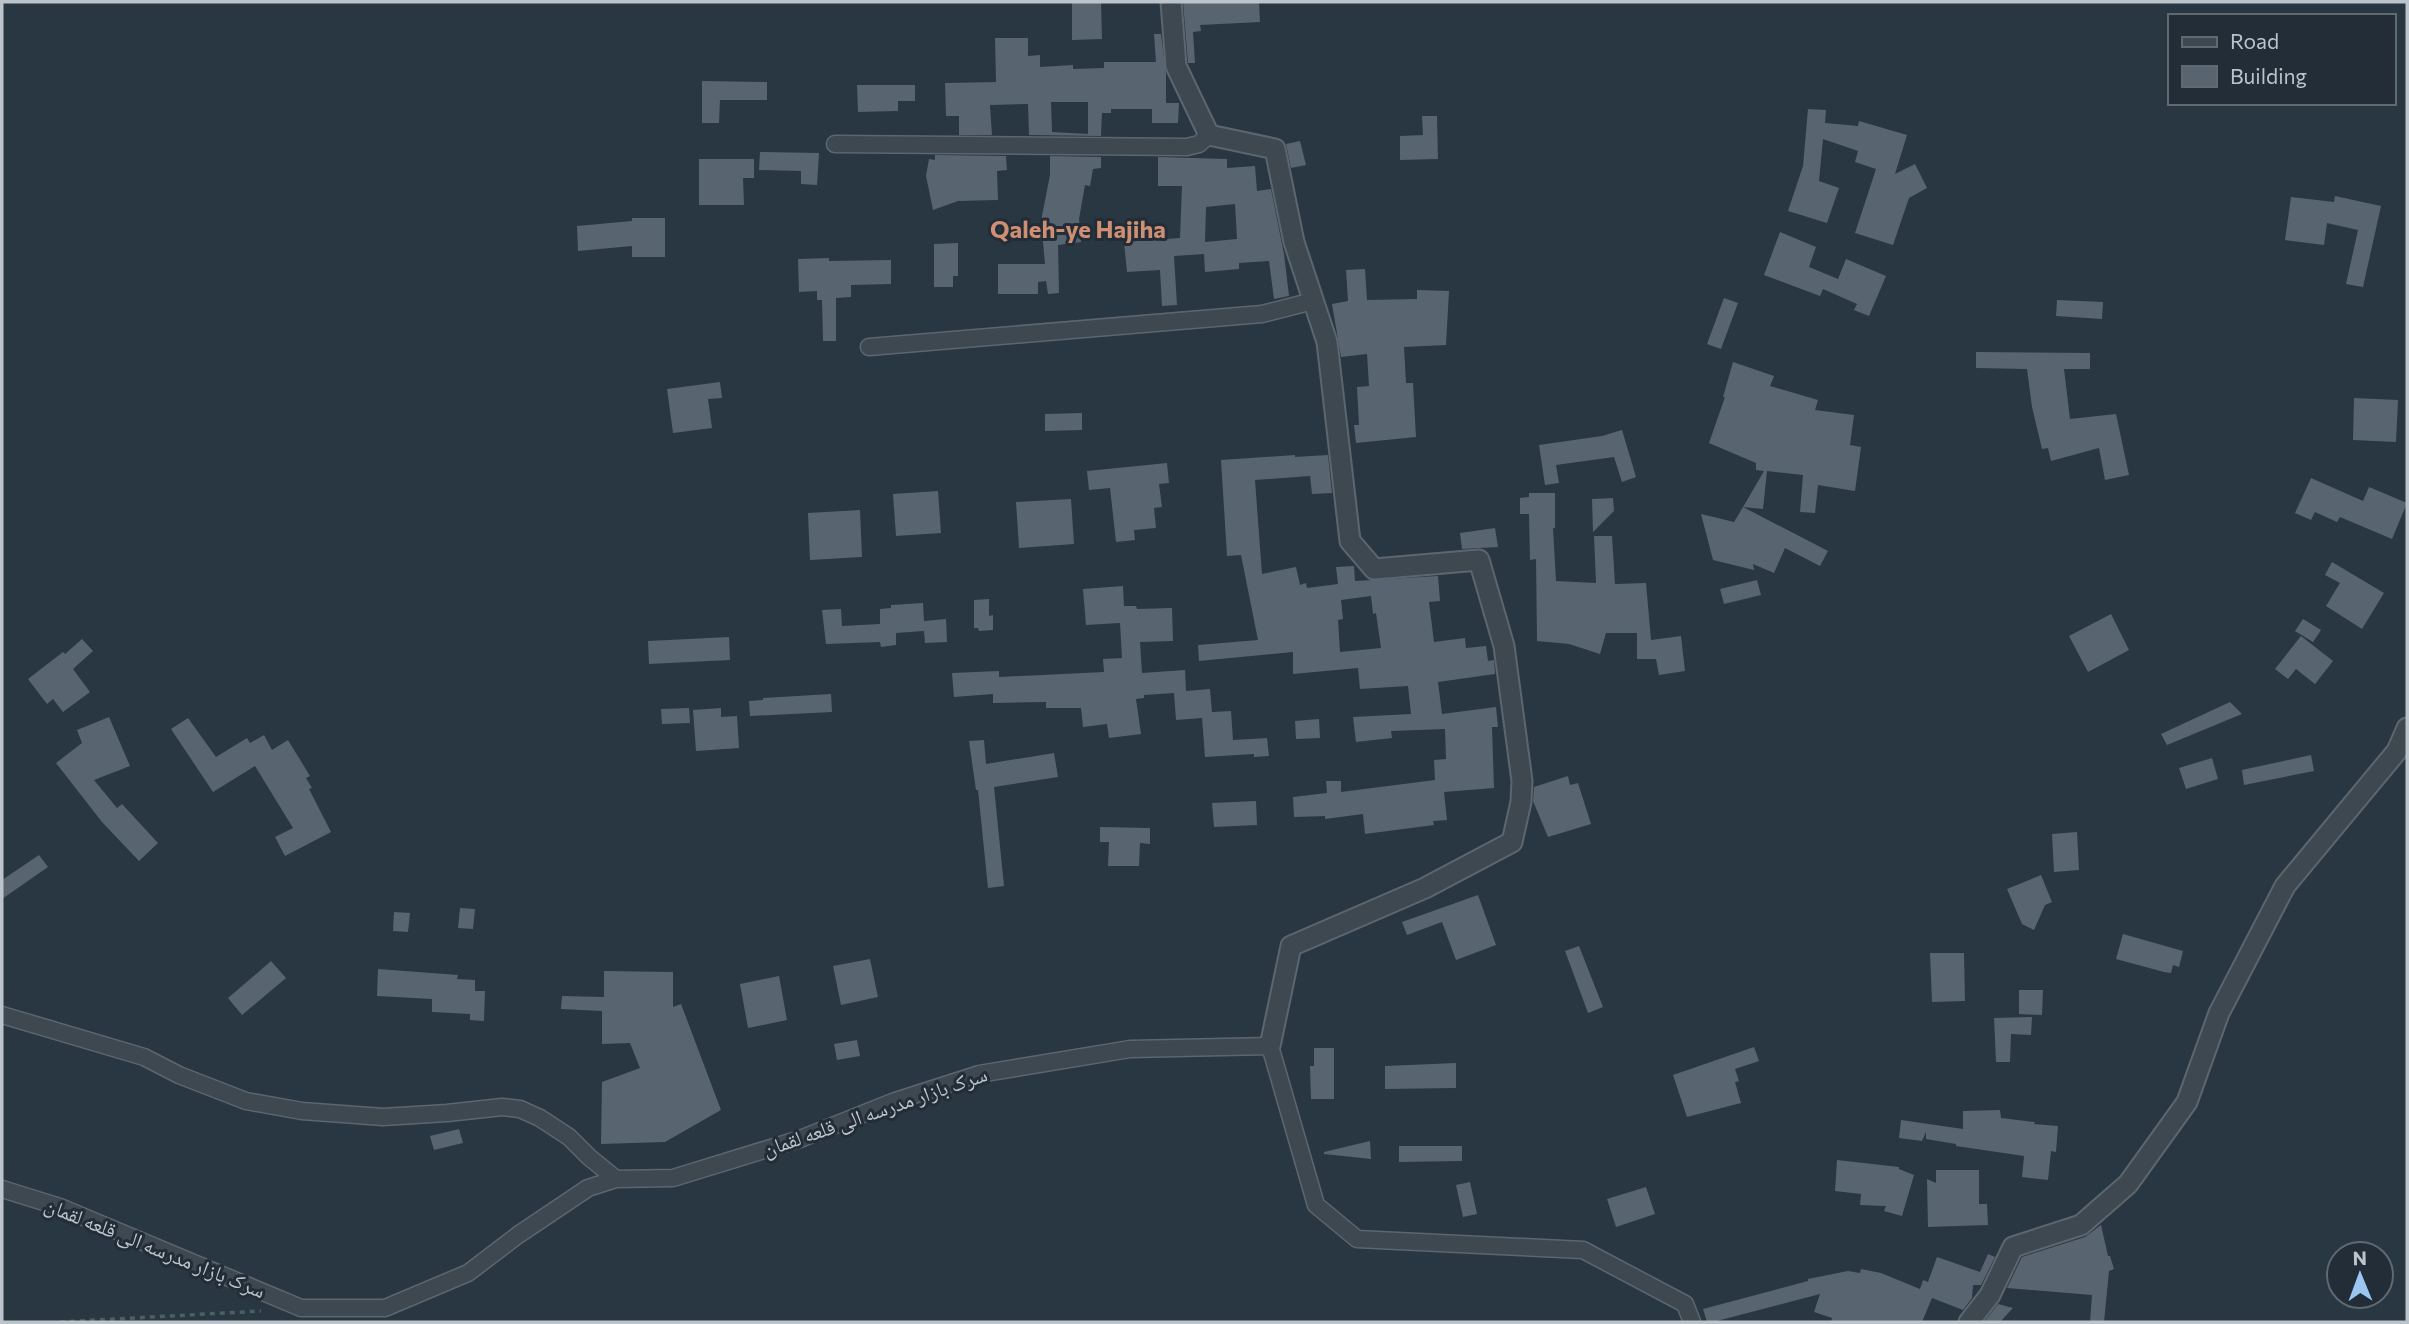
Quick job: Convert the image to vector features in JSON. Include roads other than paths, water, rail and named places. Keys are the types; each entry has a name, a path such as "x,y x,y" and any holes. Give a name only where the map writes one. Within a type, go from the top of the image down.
{"street":[{"path":"1171,2 1176,66 1209,135"},
{"path":"835,145 1187,147 1199,144 1209,135"},
{"path":"1209,135 1275,149 1294,242 1327,342 1350,541 1374,569 1479,560 1504,646 1522,781 1521,802 1512,842 1425,888 1291,946 1270,1046 1317,1205 1357,1239 1583,1250 1685,1304 1692,1322"},
{"path":"869,347 1262,314 1313,301"},
{"path":"1969,1322 1990,1295 2014,1247 2081,1225 2128,1184 2187,1102 2219,1013 2285,886 2397,751 2407,728"},
{"path":"2,1015 144,1057 179,1075 246,1101 302,1111 383,1117 447,1114 502,1107 520,1110 540,1118 569,1137 616,1179"},
{"name":"سرک بازار مدرسه الی قلعه لقمان","path":"2,1189 60,1207 301,1308 385,1308 468,1273 518,1235 588,1188 616,1179 673,1178 800,1139 895,1101 979,1074 1130,1049 1270,1046"}],"district":[{"name":"Qaleh-ye Hajiha","path":"1078,230"}]}
